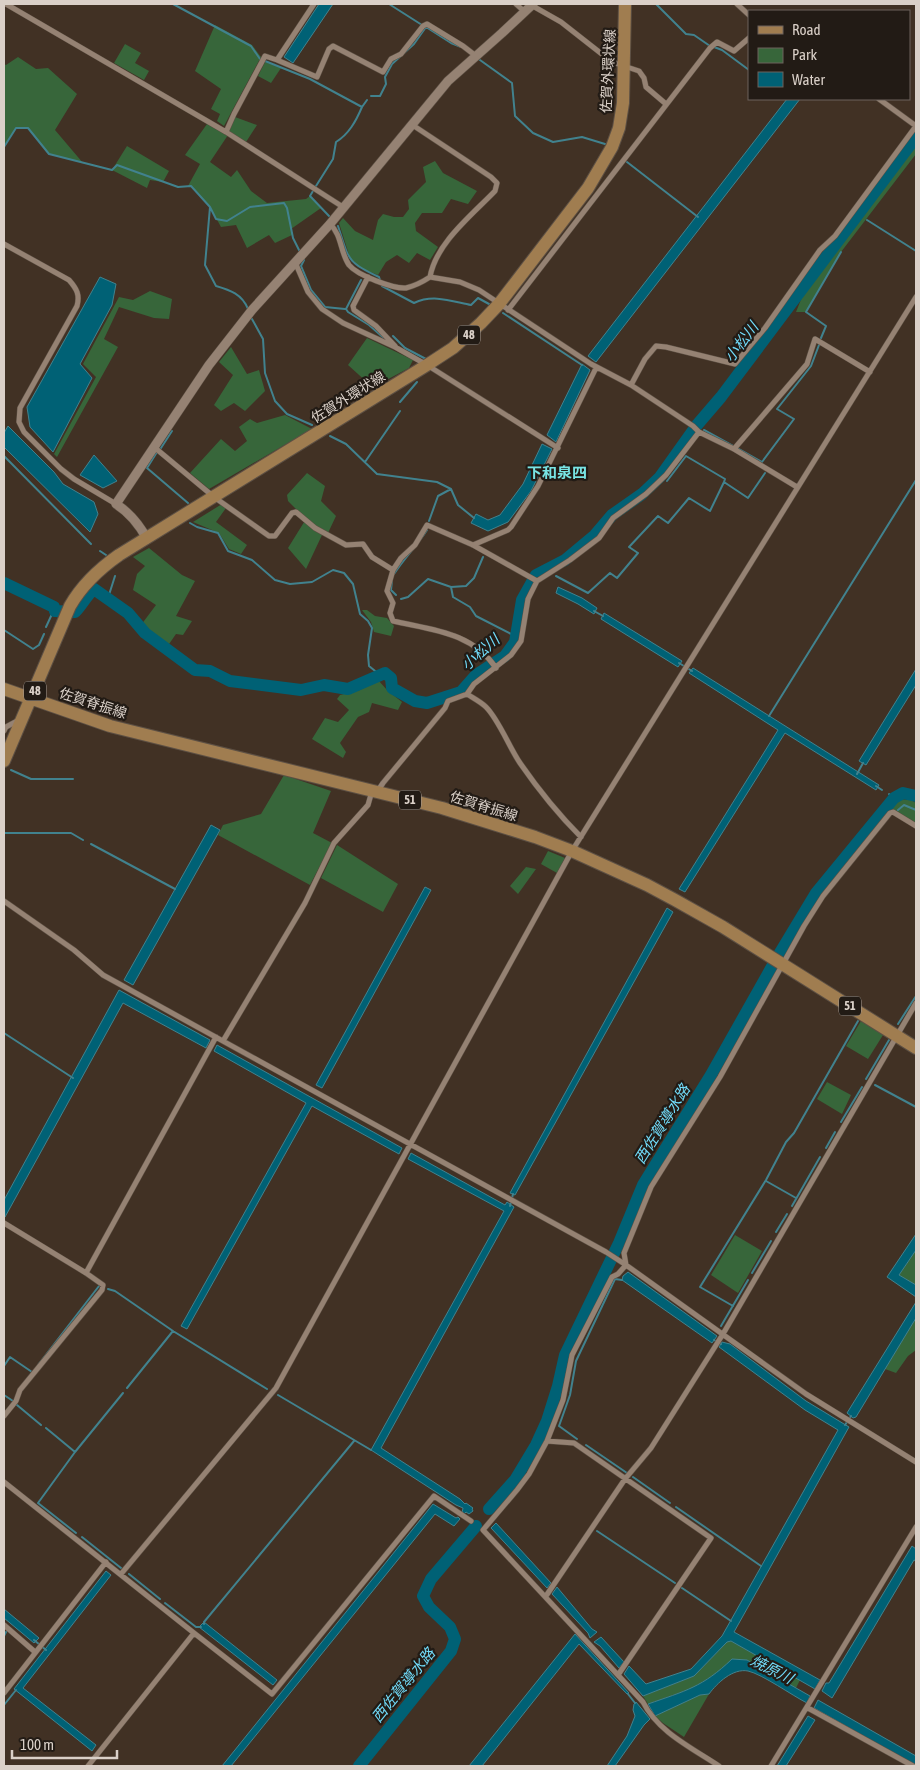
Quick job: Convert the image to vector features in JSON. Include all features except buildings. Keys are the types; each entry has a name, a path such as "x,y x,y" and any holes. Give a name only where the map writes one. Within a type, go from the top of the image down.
{"main road":[{"name":"佐賀外環状線","path":"4,761 70,606 82,588 104,566 146,538 427,365 468,336 503,307 588,188 602,166 619,128 623,103 625,65 625,4"},
{"name":"佐賀脊振線","path":"4,688 110,726 375,791 485,821 572,851 647,885 675,900 916,1048"}],"street":[{"path":"6,4 226,132 343,207"},
{"path":"277,60 314,4"},
{"path":"516,4 530,7 561,22 612,62 639,71 644,78 646,87 666,104"},
{"path":"738,4 748,14"},
{"path":"116,504 209,365 252,310 330,224 448,81 530,7"},
{"path":"226,132 265,56 317,77 329,49 333,46 383,72 391,59 401,54 422,26 427,24 476,56"},
{"path":"503,307 711,46 717,42 734,51 748,39"},
{"path":"631,385 656,346 735,364 765,328 820,250 835,236 916,126 880,100"},
{"path":"411,124 491,177 496,183 495,191 440,249 432,266 430,277"},
{"path":"330,224 335,228 350,266 357,272 397,287 406,288 430,277 460,282 479,290 591,364 631,385 693,426 699,432 734,449 797,488"},
{"path":"4,244 69,280 75,286 79,296 77,306 20,408 19,422 24,432 61,469 116,504 132,517 146,538"},
{"path":"295,262 308,292 322,309 343,323 396,347 427,365 558,448"},
{"path":"368,277 353,306 354,310 376,326 396,347"},
{"path":"121,1574 276,1388 572,851 916,297"},
{"path":"734,449 807,364 816,339 870,372"},
{"path":"473,545 508,530 538,486 558,448 591,364"},
{"path":"223,1040 305,902 334,843 368,804 375,791 445,708 448,701 467,694 474,684 511,655 521,641 528,599 537,581 570,560 599,538 614,518 646,494 666,475 699,432"},
{"path":"154,447 214,496 269,536 275,536 292,514 296,512 315,528 346,546 363,544 372,557 393,570"},
{"path":"496,668 489,658 474,645 459,637 441,631 393,621 390,613 393,603 387,591 393,570 401,558 415,545 427,525 473,545 537,581"},
{"path":"467,694 486,706 538,790 546,796 564,820 581,837"},
{"path":"4,731 6,727 22,719"},
{"path":"626,1265 624,1253 651,1187 720,1077 804,926 823,896 887,815 893,812 916,826"},
{"path":"4,901 74,950 103,975 618,1259 719,1339 916,1462"},
{"path":"549,1591 625,1480 652,1448 719,1339 916,1003"},
{"path":"86,1273 216,1037"},
{"path":"4,1223 103,1285 102,1290 20,1390 16,1401 4,1416"},
{"path":"626,1265 618,1274 612,1277 572,1355 563,1400 548,1441 529,1474 483,1530 549,1591 618,1675 643,1702 650,1715 676,1737 719,1766"},
{"path":"548,1441 574,1443 711,1538 618,1675"},
{"path":"4,1482 272,1694 434,1496 471,1521"},
{"path":"771,1766 808,1708 916,1527"},
{"path":"4,1693 106,1562"},
{"path":"4,1625 39,1648"},
{"path":"88,1766 194,1633"},
{"path":"808,1708 913,1766"}],"green space":[{"path":"215,25 252,45 261,57 224,126 217,121 220,114 211,109 221,89 195,71"},
{"path":"125,44 141,53 135,63 149,71 144,80 114,63"},
{"path":"18,57 36,69 48,68 77,94 55,130 83,163 49,154 28,128 16,128 4,147 4,64 6,65"},
{"path":"265,62 281,68 271,83 258,76"},
{"path":"235,117 257,125 246,142 230,132 210,162 231,177 237,170 251,191 267,203 306,199 310,196 321,208 291,229 292,235 275,243 269,235 247,248 236,225 221,227 210,207 191,186 188,186 200,164 185,155 207,124 226,135"},
{"path":"916,143 916,154 841,252 806,312 796,312 806,287"},
{"path":"127,146 169,171 163,182 150,180 147,188 112,170"},
{"path":"435,161 443,173 477,191 468,204 451,199 442,213 422,213 415,223 416,231 438,247 430,260 417,253 409,263 397,255 386,262 378,275 358,267 350,258 339,223 343,218 355,231 373,240 378,220 383,214 403,217 409,209 408,200 426,182 423,167"},
{"path":"150,291 172,299 169,319 154,318 119,307 104,339 118,347 57,457 54,454 96,377 83,364 119,297 133,300"},
{"path":"367,338 413,360 409,368 377,385 369,384 348,365"},
{"path":"231,347 247,374 259,370 265,391 245,411 234,403 221,411 214,405 233,375 219,362"},
{"path":"285,415 312,429 209,489 190,473 221,439 235,451 247,441 239,427 250,419 257,423"},
{"path":"307,473 325,486 321,501 336,516 328,533 322,535 306,569 288,548 306,519 288,501 287,495"},
{"path":"222,504 226,508 216,522 247,545 241,554 229,549 219,533 193,522"},
{"path":"149,548 182,575 195,581 176,616 192,621 183,635 176,634 167,647 141,625 156,605 133,590 137,574 145,566 133,557"},
{"path":"362,610 367,610 375,616 387,618 394,626 391,636 374,632 371,622"},
{"path":"378,680 402,702 398,710 372,703 369,712 358,717 340,743 346,752 343,758 312,739 325,718 338,722 349,710 337,699 340,695 360,690"},
{"path":"284,775 331,791 313,833 332,843 310,885 218,835 223,825 261,814"},
{"path":"899,799 911,800 916,803 916,823 891,808"},
{"path":"337,845 398,884 383,912 321,878"},
{"path":"548,851 565,858 557,873 541,864"},
{"path":"526,867 536,869 518,894 510,886"},
{"path":"861,1021 883,1035 868,1059 846,1046"},
{"path":"827,1082 851,1095 842,1114 817,1099"},
{"path":"735,1235 762,1251 738,1293 711,1275"},
{"path":"916,1250 916,1285 899,1275"},
{"path":"916,1318 916,1350 908,1356 896,1373 885,1369"},
{"path":"731,1641 800,1680 796,1688 747,1660 720,1671 693,1688 648,1704 643,1696 694,1676 727,1642"},
{"path":"709,1694 684,1737 655,1716 700,1695"}],"water":[{"path":"319,4 333,4 293,63 284,57"},
{"path":"786,100 799,100 596,362 588,356"},
{"path":"100,277 116,284 112,305 80,364 92,378 53,452 30,427 27,407"},
{"path":"582,364 590,370 556,442 547,435"},
{"path":"8,426 54,472 63,484 94,502 98,514 90,532 4,447 4,433"},
{"path":"542,444 552,449 531,491 508,522 488,531 471,523 476,514 488,520 500,515 523,484"},
{"path":"94,455 117,481 103,488 80,475"},
{"path":"558,587 582,598 597,608 594,614 556,593"},
{"path":"604,613 682,661 678,667 601,619"},
{"path":"693,668 879,785 876,790 785,733 685,892 679,889 778,730 689,673"},
{"path":"916,669 916,685 866,765 859,761"},
{"path":"211,825 220,830 133,985 124,980"},
{"path":"425,887 431,890 322,1088 316,1085"},
{"path":"667,908 673,912 515,1195 510,1193"},
{"path":"119,990 210,1040 206,1048 123,1003 5,1217 4,1200"},
{"path":"217,1045 402,1148 399,1154 312,1106 187,1329 181,1326 306,1103 214,1051"},
{"path":"411,1153 505,1205 507,1202 514,1207 381,1448 473,1508 473,1511 469,1514 466,1512 462,1513 463,1508 371,1450 504,1211 408,1159"},
{"path":"916,1234 916,1250 899,1275 916,1285 916,1297 887,1277"},
{"path":"628,1272 717,1336 712,1343 622,1280 623,1276"},
{"path":"916,1302 916,1318 856,1417 853,1418 847,1413"},
{"path":"722,1342 730,1344 806,1401 849,1427 734,1632 820,1680 815,1689 731,1641 727,1642 694,1676 643,1696 624,1674 629,1666 646,1684 691,1669 722,1636 838,1430 805,1410 719,1347"},
{"path":"433,1504 460,1519 454,1526 435,1514 231,1766 222,1766"},
{"path":"496,1523 551,1583 547,1588 491,1528"},
{"path":"912,1546 916,1549 916,1561 914,1560 832,1698 822,1691 826,1683 829,1683"},
{"path":"106,1571 111,1575 23,1688 96,1745 92,1751 14,1689"},
{"path":"557,1587 592,1629 597,1632 590,1638 588,1633 552,1594"},
{"path":"4,1609 39,1638 34,1643 4,1618"},
{"path":"204,1622 277,1680 273,1685 199,1627"},
{"path":"575,1634 629,1693 627,1694 579,1644 482,1766 469,1766"},
{"path":"601,1637 624,1662 619,1668 600,1646 594,1642"},
{"path":"732,1659 747,1660 810,1696 807,1703 761,1676 748,1671 742,1671 726,1677 709,1694 700,1695 655,1716 648,1704 693,1687 712,1676"},
{"path":"818,1700 916,1756 916,1766 814,1708"},
{"path":"636,1702 650,1719 615,1766 607,1766 627,1736 635,1716 633,1710"},
{"path":"808,1716 815,1720 786,1766 777,1766"}],"waterway":[{"path":"173,4 251,46 260,59"},
{"path":"389,4 422,25"},
{"path":"656,4 686,34 694,35 710,46"},
{"path":"371,96 380,96 386,84 385,77 392,64 414,44 426,27 461,47"},
{"path":"714,47 722,50 748,69"},
{"path":"480,60 512,83 515,116 533,133 553,142 582,137 605,144"},
{"path":"265,61 310,79 362,107 367,100"},
{"path":"316,186 333,159 336,142 352,127 362,107"},
{"path":"4,147 16,128 28,128 49,154 112,170 117,165 178,187 191,186 210,207 205,265 216,286 239,296 248,309"},
{"name":"小松川","path":"4,583 54,607 55,611 75,612 94,589 128,613 145,633 195,670 210,671 230,681 301,690 324,685 348,689 385,673 391,678 392,688 415,701 427,703 461,692 476,675 505,656 515,642 522,600 536,575 565,560 595,535 612,515 642,494 660,477 697,425 721,397 916,137"},
{"path":"627,162 698,217"},
{"path":"313,191 310,196 329,216"},
{"path":"210,207 216,219 227,221 250,207 284,203 287,208 293,238 299,250"},
{"path":"867,220 916,251"},
{"path":"338,226 347,253 354,263 379,277 382,286 414,303 421,300 435,299 471,305 478,298 489,304"},
{"path":"821,338 826,326 806,312 841,252"},
{"path":"304,260 301,266 311,290 325,307 345,309"},
{"path":"361,280 346,309 385,339"},
{"path":"503,313 582,365"},
{"path":"252,319 263,339 265,373 275,401 287,414 312,425"},
{"path":"393,336 405,348 426,359"},
{"path":"739,449 762,462 794,419 777,409 811,366 819,345"},
{"path":"400,402 417,382"},
{"path":"365,462 400,411"},
{"path":"704,430 733,446"},
{"path":"161,448 172,431"},
{"path":"330,436 346,444 377,474 437,482 451,489 458,505 474,518"},
{"path":"157,452 147,468 188,503"},
{"path":"4,456 91,544"},
{"path":"667,481 686,456 725,479 724,482"},
{"path":"556,576 588,593 610,573 617,578 638,553 629,547 658,516 668,523 689,498 710,511 724,482 748,498 765,473"},
{"path":"769,716 916,480"},
{"path":"429,521 438,496 451,489"},
{"path":"190,523 218,533 228,551 252,560 275,580 290,584 312,582 333,570 344,573 353,584 360,614 368,621 372,628 368,655 369,666 380,675"},
{"path":"394,574 427,530"},
{"path":"100,551 106,555"},
{"path":"451,587 466,586 474,578 483,557"},
{"path":"108,598 115,576"},
{"path":"401,599 408,597 428,579 451,587 453,597 470,607 476,616 511,634 517,635"},
{"path":"392,581 391,590 396,595"},
{"path":"46,627 55,611"},
{"path":"594,611 603,616"},
{"path":"4,630 33,649 39,645 44,634"},
{"path":"679,663 692,671"},
{"path":"857,774 863,763"},
{"path":"11,770 31,779 73,779"},
{"path":"876,786 882,790"},
{"name":"西佐賀導水路","path":"489,1509 515,1480 536,1445 547,1421 565,1355 619,1243 643,1185 711,1075 778,956 816,893 894,798 903,793 916,796"},
{"name":"西佐賀導水路","path":"889,794 894,798"},
{"path":"898,810 904,805 916,810"},
{"path":"4,833 71,833 83,840"},
{"path":"91,844 175,889"},
{"path":"898,1024 916,996"},
{"path":"733,1306 700,1287 766,1180 786,1142 794,1133 858,1021"},
{"path":"4,1033 73,1078"},
{"path":"866,1079 889,1040"},
{"path":"875,1085 916,1107"},
{"path":"841,1122 862,1087"},
{"path":"826,1148 835,1132"},
{"path":"792,1206 820,1157"},
{"path":"766,1181 796,1198"},
{"path":"510,1206 513,1194"},
{"path":"776,1232 787,1214"},
{"path":"752,1273 771,1241"},
{"path":"577,1439 559,1426 570,1395 576,1361 615,1279 622,1280"},
{"path":"721,1326 748,1280"},
{"path":"38,1365 99,1286"},
{"path":"108,1289 115,1291 173,1331 267,1389"},
{"path":"127,1388 173,1331"},
{"path":"714,1340 721,1344"},
{"path":"4,1366 10,1357 32,1372"},
{"path":"75,1452 123,1393"},
{"path":"4,1395 13,1401"},
{"path":"278,1395 371,1450"},
{"path":"17,1405 41,1425"},
{"path":"845,1425 851,1416"},
{"path":"46,1428 75,1452 38,1503 76,1533"},
{"path":"204,1624 354,1441"},
{"path":"586,1445 627,1473"},
{"path":"633,1477 670,1503"},
{"path":"676,1507 761,1566"},
{"name":"西佐賀導水路","path":"359,1766 451,1651 455,1639 450,1627 429,1607 423,1596 431,1579 476,1526"},
{"path":"597,1531 675,1583"},
{"path":"82,1537 121,1568"},
{"path":"129,1574 160,1599"},
{"path":"682,1588 731,1621"},
{"path":"165,1603 196,1627 201,1627"},
{"path":"4,1636 6,1632"},
{"path":"34,1640 46,1650"},
{"path":"4,1705 16,1690"},
{"path":"628,1694 635,1703"}],"district":[{"name":"下和泉四","path":"557,472"}],"water label":[{"name":"焼原川","path":"772,1669"}]}
